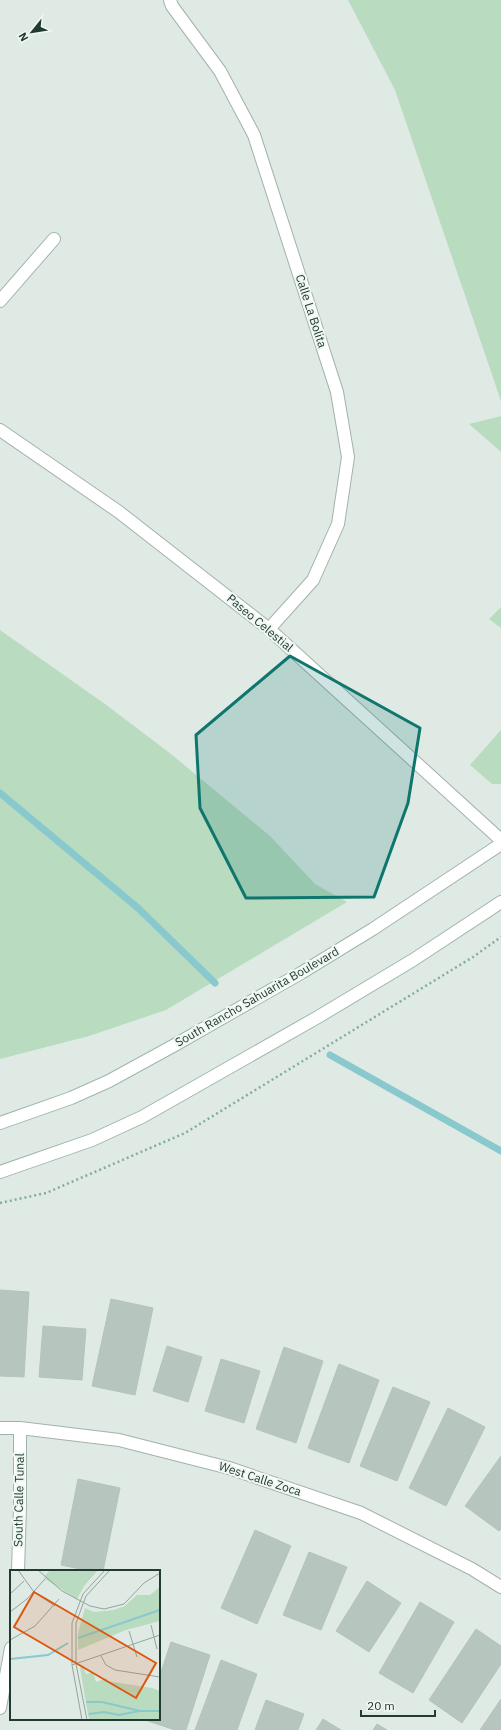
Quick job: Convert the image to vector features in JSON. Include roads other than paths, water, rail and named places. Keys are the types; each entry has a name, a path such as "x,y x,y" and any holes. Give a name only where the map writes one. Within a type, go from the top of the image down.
{"street":[{"name":"Calle La Bolita","path":"170,0 172,6 220,71 254,135 338,392 348,457 338,524 313,580 269,629"},
{"path":"0,301 54,239"},
{"name":"Paseo Celestial","path":"0,430 119,512 269,629 501,840"},
{"name":"South Rancho Sahuarita Boulevard","path":"0,1123 77,1095 109,1081 173,1046 301,973 373,929 501,844"},
{"path":"0,1172 92,1140 142,1117 318,1018 413,960 501,902"},
{"name":"West Calle Zoca","path":"0,1428 20,1428 119,1440 229,1468 361,1513 472,1569 501,1587"},
{"name":"South Calle Tunal","path":"18,1570 20,1428"},
{"path":"0,1708 10,1653"}],"waterway":[{"path":"0,793 138,908 215,983"},
{"path":"330,1055 501,1151"}]}
